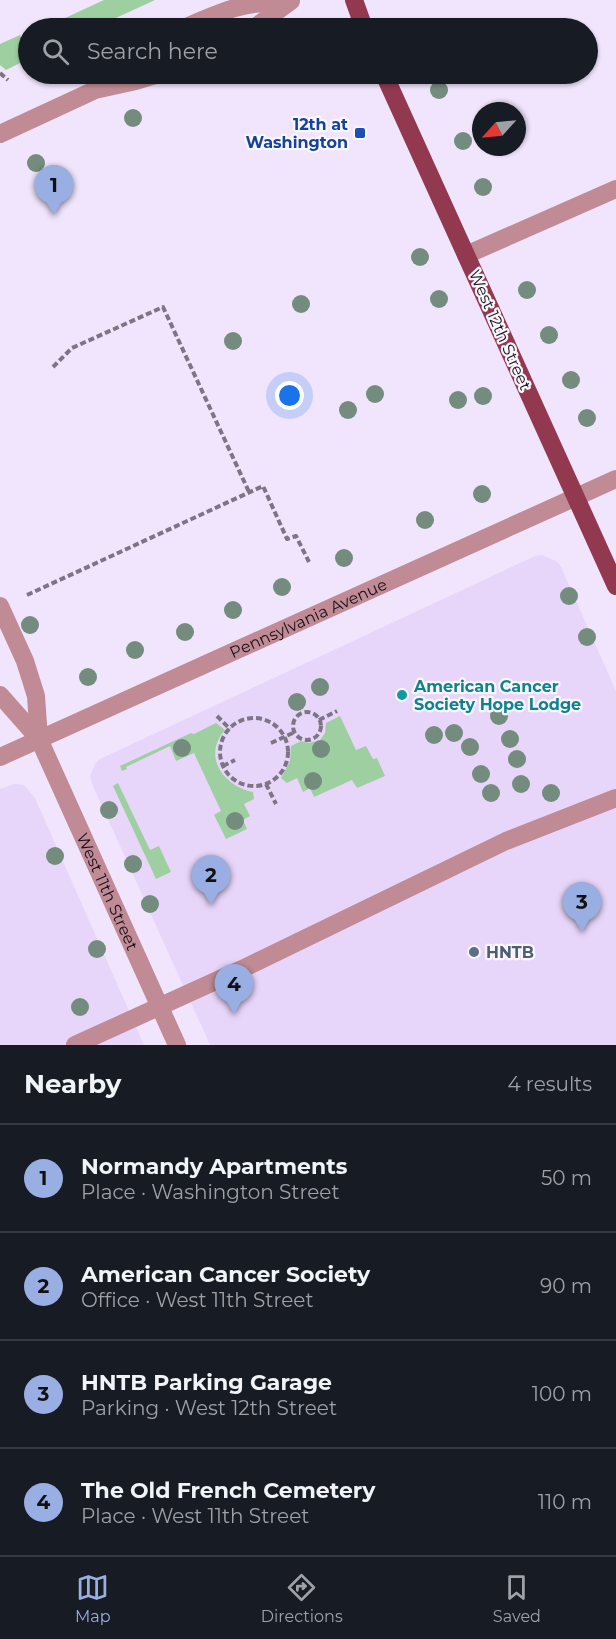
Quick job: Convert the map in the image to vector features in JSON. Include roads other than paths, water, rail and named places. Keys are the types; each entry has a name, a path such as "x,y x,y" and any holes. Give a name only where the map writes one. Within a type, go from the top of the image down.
{"main road":[{"path":"354,0 360,18"},
{"name":"West 12th Street","path":"389,84 616,586"}],"street":[{"path":"208,18 233,8 265,2 289,2"},
{"path":"267,18 289,2"},
{"path":"94,90 100,84"},
{"path":"0,134 94,90 122,84"},
{"path":"466,255 616,189"},
{"name":"Pennsylvania Avenue","path":"0,757 616,480"},
{"name":"West 11th Street","path":"0,606 25,661 36,696 39,739"},
{"name":"West 11th Street","path":"0,695 39,739 177,1045"},
{"path":"75,1045 159,1005 243,969 506,841 616,798"}],"place":[{"name":"12th at Washington","path":"360,133"},
{"name":"Normandy Apartments","path":"54,215"},
{"name":"American Cancer Society Hope Lodge","path":"402,695"},
{"name":"American Cancer Society","path":"211,905"},
{"name":"HNTB Parking Garage","path":"582,932"},
{"name":"HNTB","path":"474,952"},
{"name":"The Old French Cemetery","path":"234,1014"}]}
